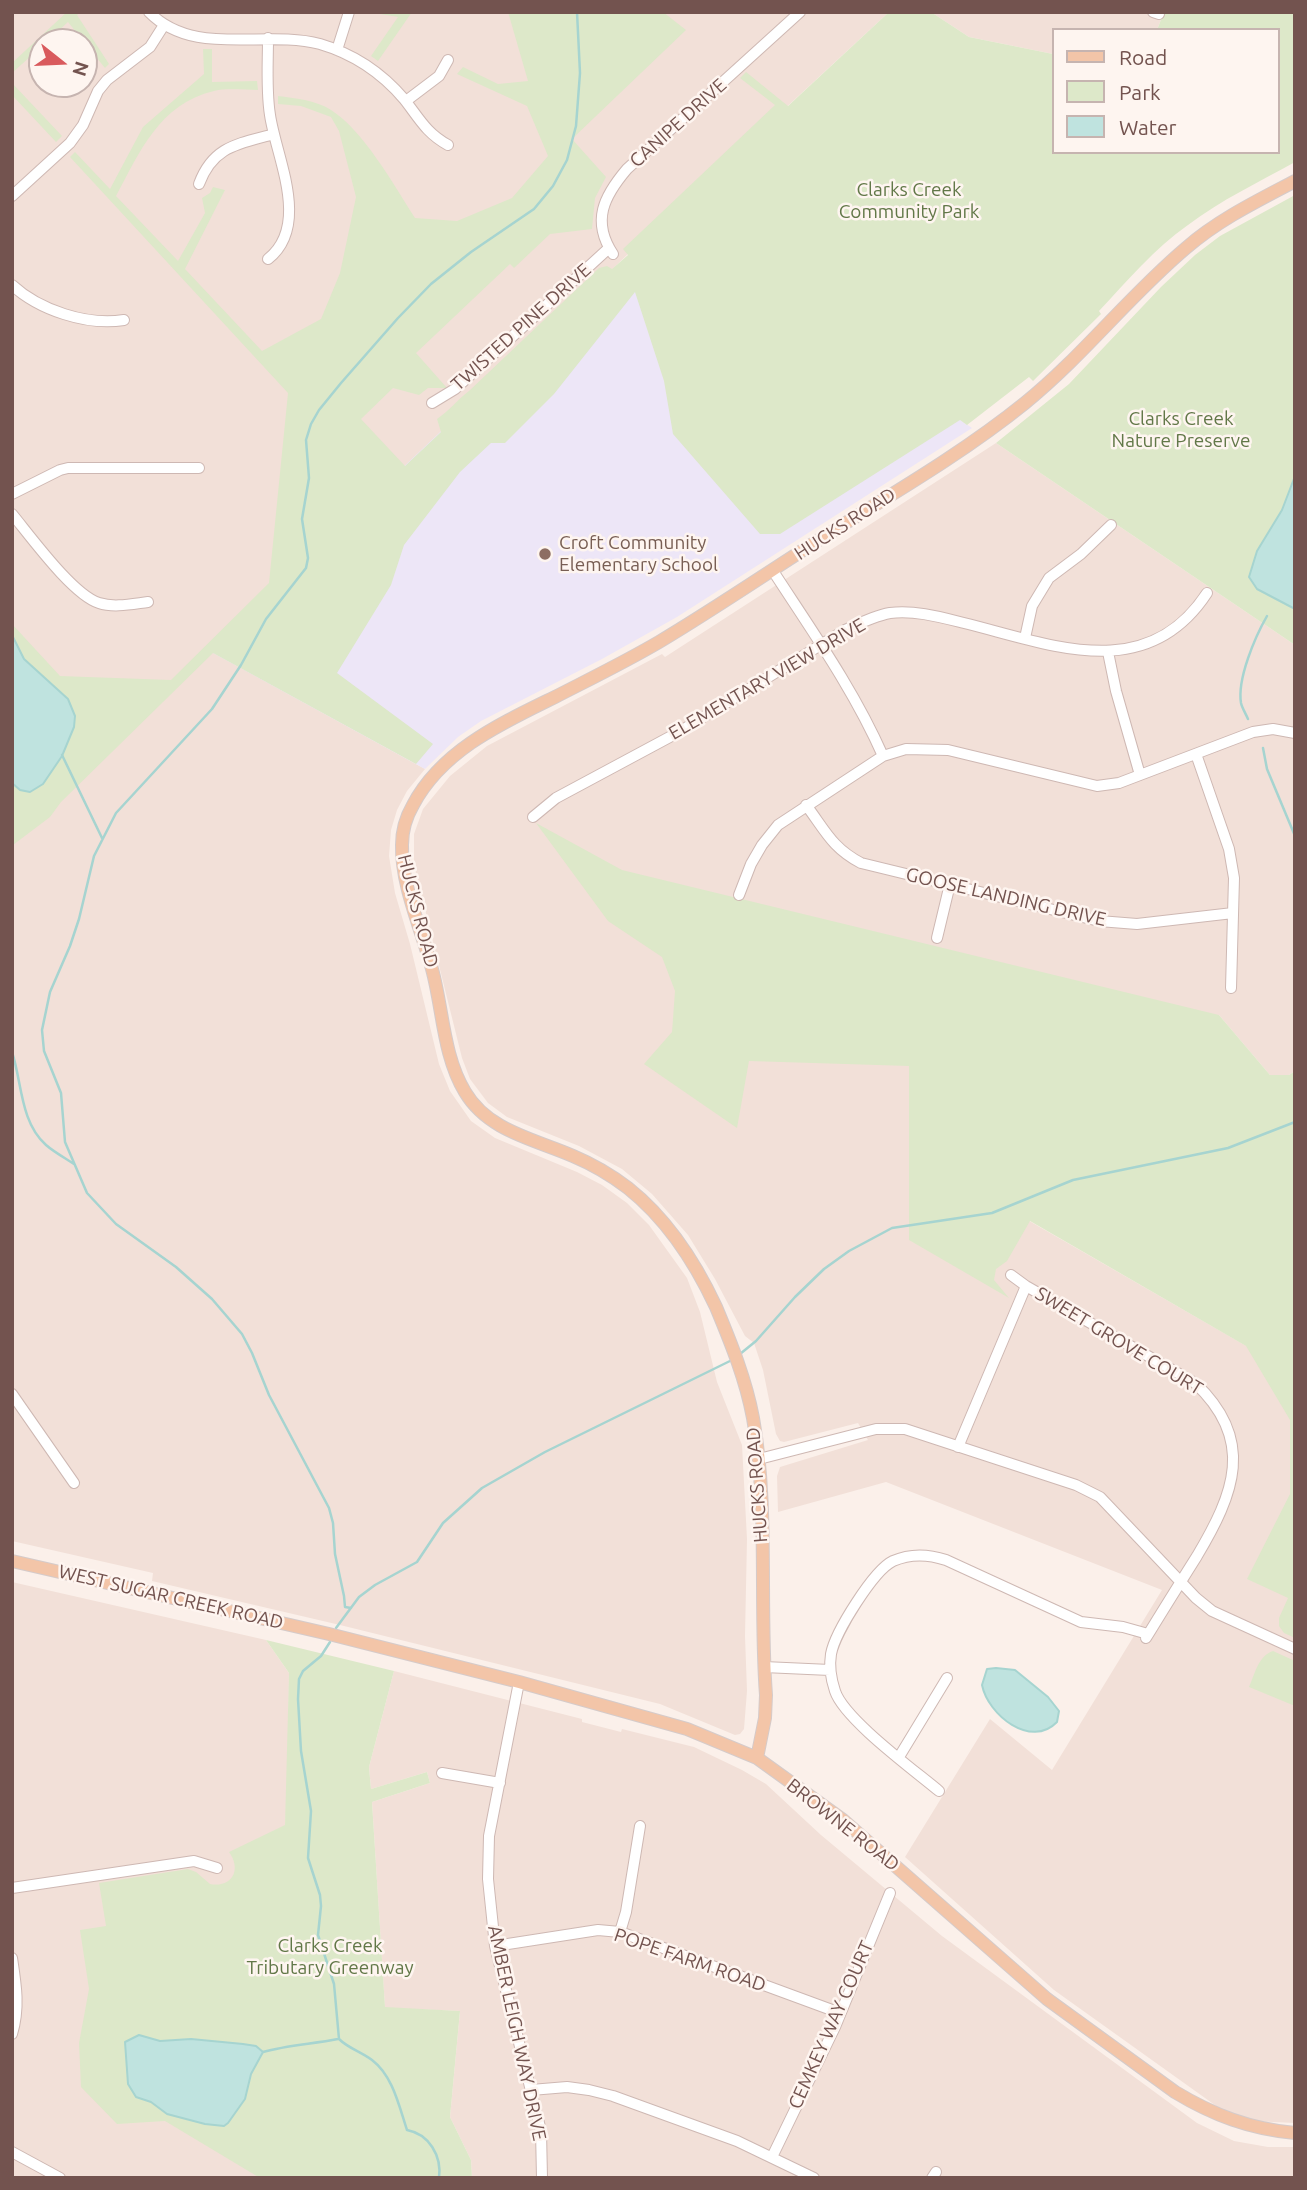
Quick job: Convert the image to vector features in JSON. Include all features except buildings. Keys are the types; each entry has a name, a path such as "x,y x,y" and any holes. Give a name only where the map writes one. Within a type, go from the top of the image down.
{"main road":[{"name":"HUCKS ROAD","path":"757,1758 765,1718 759,1459 753,1414 734,1350 695,1267 678,1241 644,1202 598,1168 502,1127 480,1112 469,1099 451,1061 433,972 405,875 402,839 405,824 417,797 440,769 476,739 643,651 773,571 998,423 1054,378 1188,246 1214,226 1295,181"},
{"name":"WEST SUGAR CREEK ROAD","path":"12,1561 329,1634"},
{"name":"BROWNE ROAD","path":"329,1634 519,1682 687,1729 757,1758 843,1820 1047,1999 1175,2092 1197,2105 1237,2122 1295,2133"}],"street":[{"path":"149,12 164,24 199,38 303,40 337,50 380,74 406,101 431,135 448,145"},
{"path":"337,50 349,12"},
{"name":"CANIPE DRIVE","path":"611,251 603,240 602,226 603,205 610,189 627,169 800,12"},
{"path":"12,197 70,143 83,125 98,91 107,80 150,47 164,24"},
{"path":"268,38 268,97 274,134 287,183 288,216 280,247 268,259"},
{"path":"406,101 436,79 447,60"},
{"path":"199,184 205,167 215,156 225,150 274,134"},
{"name":"TWISTED PINE DRIVE","path":"432,402 455,389 611,251"},
{"path":"12,285 31,300 56,310 102,323 124,320"},
{"path":"12,494 68,468 199,468"},
{"path":"12,514 76,589 90,600 112,606 148,602"},
{"path":"1025,638 1032,606 1049,578 1082,554 1111,525"},
{"path":"773,571 821,645 883,756"},
{"name":"ELEMENTARY VIEW DRIVE","path":"533,817 556,798 679,732 821,645 869,619 891,613 930,615 1079,651 1108,652 1139,646 1162,636 1195,610 1206,593"},
{"path":"1108,652 1140,775"},
{"path":"739,895 746,873 762,845 778,825 806,804 883,756 906,749 948,750 1097,786 1119,783 1253,732 1273,729 1295,733"},
{"path":"1196,754 1229,849 1234,878 1231,988"},
{"name":"GOOSE LANDING DRIVE","path":"806,804 835,846 861,863 1100,921 1137,925 1233,913"},
{"path":"937,938 950,884"},
{"name":"SWEET GROVE COURT","path":"830,1670 836,1637 874,1576 892,1561 915,1555 931,1555 946,1560 1081,1622 1123,1627 1146,1637 1218,1520 1230,1488 1234,1467 1224,1420 1211,1397 1195,1383 1011,1275"},
{"path":"958,1447 1026,1286"},
{"path":"13,1397 74,1483"},
{"path":"759,1459 876,1429 905,1429 1076,1485 1100,1497 1196,1598 1212,1611 1295,1649"},
{"path":"764,1667 830,1670 835,1693 847,1712 939,1791"},
{"path":"899,1757 947,1678"},
{"name":"AMBER LEIGH WAY DRIVE","path":"519,1682 489,1836 488,1879 495,1946 541,2132 542,2178"},
{"path":"442,1773 500,1783"},
{"path":"620,1932 626,1912 640,1826"},
{"path":"12,1888 194,1861 217,1868"},
{"name":"CEMKEY WAY COURT","path":"772,2157 840,2013 890,1893"},
{"name":"POPE FARM ROAD","path":"495,1946 598,1930 620,1932 840,2013"},
{"path":"12,1958 18,1996 12,2034"},
{"path":"531,2090 567,2087 612,2096 737,2141 814,2178"},
{"path":"12,2151 60,2178"}],"shaded area":[{"path":"12,12 889,12 628,254 214,653 425,769 407,791 397,810 391,830 389,856 395,893 439,1064 450,1091 471,1121 495,1138 577,1172 602,1185 627,1203 649,1225 687,1278 700,1312 717,1382 742,1445 747,1539 747,1691 744,1729 735,1735 660,1704 152,1581 153,1573 12,1541"},
{"path":"931,12 1164,12 1158,28 1052,28 1052,54 969,37"},
{"name":"Croft Community Elementary School","path":"612,269 852,346 972,428 677,617 481,721 458,737 425,769 213,653 378,491"},
{"path":"996,443 1295,645 1295,1071 1289,1075 1270,1075 1219,1015 1005,1207 1295,1374 1295,2123 1252,2121 1226,2113 1054,1990 905,1857 990,1719 1052,1770 1162,1590 886,1482 778,1512 777,1476 780,1467 868,1440 858,1423 780,1441 754,1343 745,1336 688,1235 652,1194 622,1169 579,1146 507,1117 488,1103 470,1079 462,1058 414,865 414,834 423,809 450,776 487,746 662,654 665,657"},
{"path":"12,1582 266,1640 289,1673 288,1782 274,2007 441,2178 12,2178"},
{"path":"394,1671 582,1719 582,1722 621,1732 622,1729 694,1747 742,1770 766,1784 821,1835 942,1936 1197,2123 1234,2141 1268,2147 1295,2147 1295,2178 472,2178 471,2160 450,2117 460,2011 385,2008 372,1802 430,1783 427,1772 371,1789 369,1767"}],"green space":[{"path":"67,12 80,12 77,15 85,28 73,28 68,22 61,28 50,28"},
{"path":"368,12 412,12 378,61 371,56 398,17"},
{"name":"Clarks Creek Community Park","path":"508,12 663,12 686,30 572,139 606,177 595,198 592,229 550,234 514,268 510,264 416,353 447,388 428,388 419,395 393,388 361,419 405,466 441,432 437,419 599,268 607,266 612,269 628,255 623,249 775,105 740,78 746,72 788,106 889,12 931,12 969,37 1052,54 1052,154 1279,154 1279,28 1158,28 1164,12 1295,12 1295,162 1227,199 1164,244 1099,311 1101,314 1033,381 1029,377 967,425 960,420 780,534 760,534 673,434 664,381 635,292 554,394 505,443 491,443 460,472 404,545 391,585 337,673 433,744 416,764 213,653 61,802 50,817 13,845 12,899 12,624 60,676 171,680 269,583 288,393 70,157 75,152 110,189 143,127 204,74 203,49 212,49 212,82 257,81 258,90 214,91 195,97 165,118 143,147 116,196 178,261 205,213 202,198 210,193 213,187 225,190 185,269 262,351 321,319 340,273 356,197 339,131 331,117 301,106 278,104 278,96 319,104 343,119 377,159 415,218 457,221 512,198 548,156 527,106 457,74 463,67 498,84 528,81"},
{"path":"98,47 109,64 105,68 98,59"},
{"path":"28,48 28,59 12,73 12,63"},
{"path":"12,83 62,136 56,142 12,95"},
{"name":"Clarks Creek Nature Preserve","path":"1295,195 1295,645 996,443 1069,384 1195,255 1220,236"},
{"path":"536,823 622,870 1219,1015 1270,1075 1289,1075 1295,1071 1295,1638 1284,1633 1279,1626 1279,1618 1288,1598 1247,1579 1290,1494 1290,1420 1246,1346 1030,1221 1007,1261 996,1269 994,1280 1009,1298 909,1240 909,1066 749,1061 737,1128 644,1064 672,1032 675,991 662,957 608,921"},
{"name":"Clarks Creek Tributary Greenway","path":"266,1640 394,1671 369,1767 371,1789 427,1772 430,1783 372,1802 385,2007 460,2011 450,2117 471,2160 472,2178 260,2178 165,2121 117,2124 81,2087 79,2043 89,1989 80,1930 106,1926 99,1883 188,1869 210,1884 218,1885 229,1880 235,1871 229,1852 285,1825 289,1673"},
{"path":"1273,1651 1295,1661 1295,1706 1249,1687 1260,1661"}],"water":[{"path":"1295,476 1295,609 1257,589 1249,577 1257,551 1282,510"},
{"path":"12,635 24,659 68,699 75,716 74,727 62,756 43,784 30,792 20,790 12,783"},
{"path":"987,1669 1015,1670 1048,1697 1059,1711 1057,1722 1047,1729 1035,1732 1012,1725 1002,1717 986,1696 982,1685"},
{"path":"139,2035 160,2041 191,2039 243,2044 256,2046 263,2052 251,2074 245,2099 228,2123 224,2126 205,2124 167,2114 151,2102 136,2097 128,2084 125,2042"}],"waterway":[{"path":"351,1608 345,1607 329,1508 269,1395 242,1334 212,1299 176,1267 116,1224 87,1193 65,1142 61,1093 44,1051 42,1030 50,992 79,919 94,856 116,813 212,709 241,665 266,619 306,568 308,558 302,519 309,478 306,440 319,410 431,284 471,252 534,209 553,186 567,160 576,126 580,73 577,12"},
{"path":"1248,719 1240,693 1244,670 1267,616"},
{"path":"1263,748 1267,769 1295,836"},
{"path":"62,755 102,838"},
{"path":"12,1052 26,1113 37,1136 74,1164"},
{"path":"740,1354 756,1341 824,1269 849,1251 892,1228 992,1213 1073,1180 1228,1148 1295,1122"},
{"path":"336,1628 359,1597 417,1562 443,1523 482,1488 545,1452 732,1360"},
{"path":"330,1642 321,1656 303,1671 299,1679 298,1699 301,1751 311,1811 308,1858 320,1895 318,1935 334,1984 339,2039 372,2060 385,2074 407,2130 422,2136 436,2154 439,2178"},
{"path":"263,2052 338,2039"}],"place":[{"name":"Croft Community Elementary School","path":"545,554"}]}
